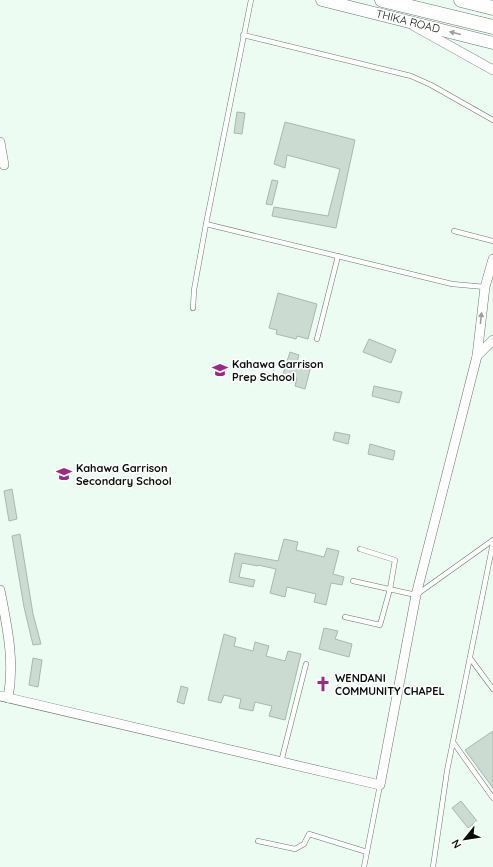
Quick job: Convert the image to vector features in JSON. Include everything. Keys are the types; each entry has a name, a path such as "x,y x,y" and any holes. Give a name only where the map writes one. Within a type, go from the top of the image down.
{"highway":[{"name":"THIKA ROAD","path":"382,0 493,27"},
{"path":"461,0 493,8"}],"main road":[{"name":"THIKA ROAD","path":"322,0 493,43"}],"street":[{"path":"403,20 493,70"},
{"path":"0,142 4,166"},
{"path":"0,590 10,642 11,679 2,697 380,785 416,595 477,356 485,287 493,259"},
{"path":"477,356 493,340"}],"lane":[{"path":"193,308 194,290 206,224 251,0"},
{"path":"243,35 411,76 431,85 493,120"},
{"path":"206,224 452,284 485,287"},
{"path":"454,231 493,241"},
{"path":"317,339 338,256"},
{"path":"353,581 416,595 493,540"},
{"path":"433,867 453,742 493,543"},
{"path":"345,617 380,625 390,589 396,560 360,549"},
{"path":"470,658 493,689"},
{"path":"281,762 306,664"},
{"path":"453,742 493,798"},
{"path":"364,867 380,785"},
{"path":"258,841 295,849 304,844 309,834 367,852"}],"building":[{"path":"237,112 245,113 242,134 234,133"},
{"path":"285,122 355,140 336,228 272,216 274,207 328,216 340,169 287,155 285,168 274,164"},
{"path":"272,180 278,181 272,205 266,204"},
{"path":"278,293 317,304 308,339 297,336 296,339 276,334 277,330 269,328"},
{"path":"369,339 396,350 391,363 363,352"},
{"path":"290,352 299,355 297,362 311,366 305,389 295,386 297,378 283,374"},
{"path":"374,386 402,392 399,403 372,396"},
{"path":"335,432 350,435 348,444 333,440"},
{"path":"370,444 395,451 393,460 368,454"},
{"path":"12,489 17,519 9,521 4,491"},
{"path":"20,534 33,614 41,644 33,645 24,607 12,536"},
{"path":"284,539 298,542 296,550 324,557 327,548 339,551 333,574 344,577 342,585 331,583 326,605 314,602 316,594 287,587 285,597 270,593 276,569 242,563 239,577 255,580 253,587 229,582 235,553 278,561"},
{"path":"324,628 338,631 335,639 352,644 349,657 319,649"},
{"path":"224,634 236,638 234,646 253,651 255,642 269,646 266,656 285,661 288,651 301,654 285,720 269,716 272,706 255,702 253,711 239,708 241,699 224,695 221,703 208,700"},
{"path":"33,658 42,660 38,687 29,685"},
{"path":"181,686 188,688 184,704 177,702"},
{"path":"493,731 493,788 465,750"},
{"path":"461,801 477,821 468,828 452,808"}],"place":[{"name":"Kahawa Garrison Prep School","path":"220,370"},
{"name":"Kahawa Garrison Secondary School","path":"64,474"},
{"name":"WENDANI COMMUNITY CHAPEL","path":"323,684"}]}
